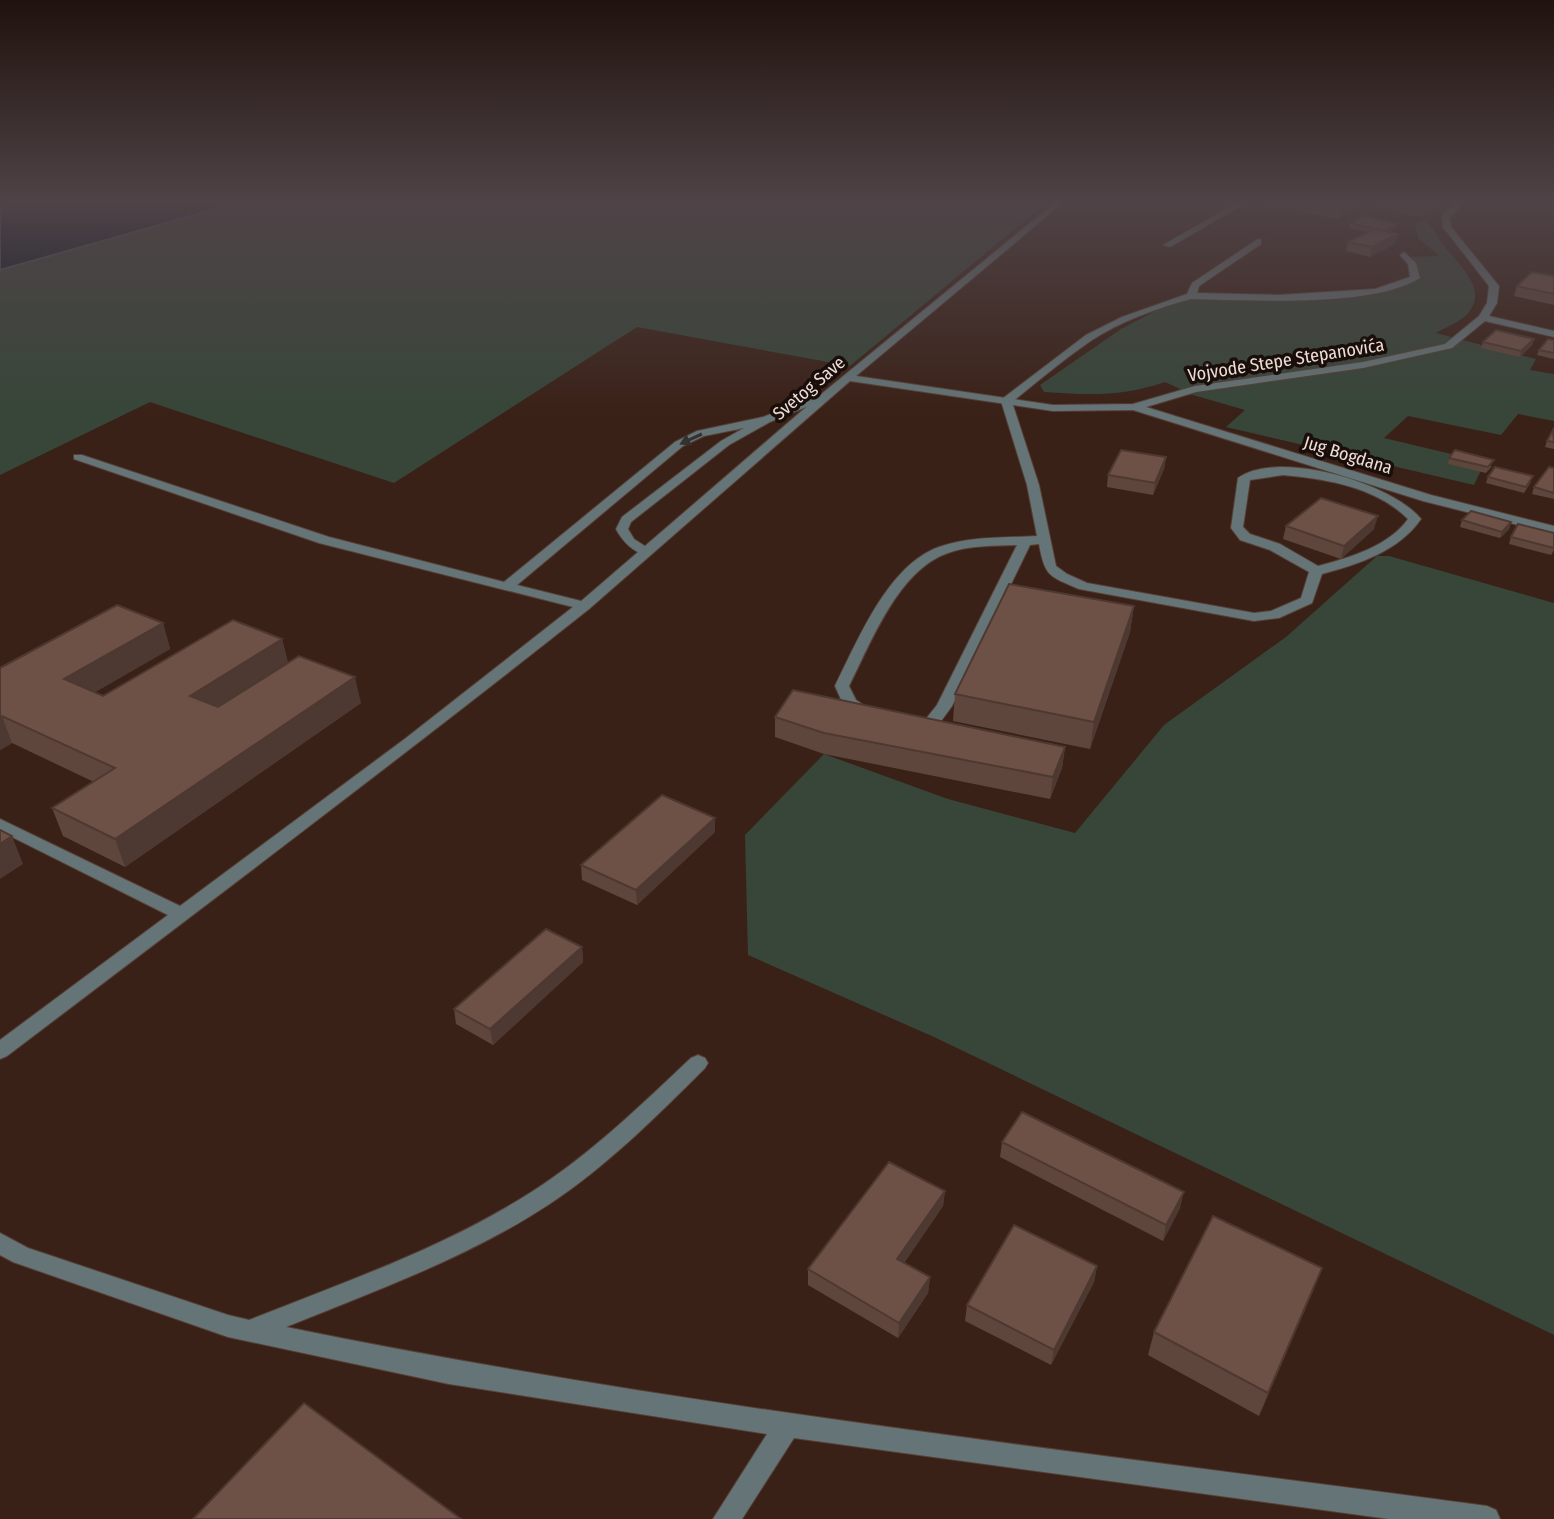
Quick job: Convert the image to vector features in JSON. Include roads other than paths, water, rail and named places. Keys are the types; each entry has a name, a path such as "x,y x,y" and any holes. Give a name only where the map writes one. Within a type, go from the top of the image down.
{"street":[{"name":"Svetog Save","path":"0,1051 412,741 584,606 823,398 976,272"},
{"path":"1191,296 1195,285 1214,272"},
{"path":"1316,571 1307,600 1274,615 1254,617 1084,586 1062,577 1050,568 1033,485 1006,401 1090,337 1125,319 1191,296 1278,298 1376,292 1415,278 1414,272"},
{"path":"1483,272 1494,286 1492,303 1483,318 1554,334"},
{"name":"Vojvode Stepe Stepanovića","path":"848,378 1053,408 1134,407 1195,389 1363,365 1448,346 1483,318"},
{"path":"647,552 629,541 622,529 626,520 709,453 766,420 823,398"},
{"name":"Jug Bogdana","path":"1134,407 1427,498 1554,530"},
{"path":"507,586 679,444 701,433 766,420"},
{"path":"78,457 324,540 584,606"},
{"path":"1291,469 1390,496 1407,506 1415,519 1408,532 1342,565 1316,571 1275,547 1245,537 1237,528 1244,478 1260,471 1291,469"},
{"path":"878,719 849,703 842,686 889,599 912,570 941,549 1044,540"},
{"path":"903,722 929,725 944,706 1025,541"},
{"path":"0,824 182,915"},
{"path":"250,1331 394,1272 516,1214 581,1168 638,1121 698,1063"},
{"path":"0,1243 21,1255 228,1326 449,1372 788,1425 1487,1519"},
{"path":"726,1519 788,1425"}]}
